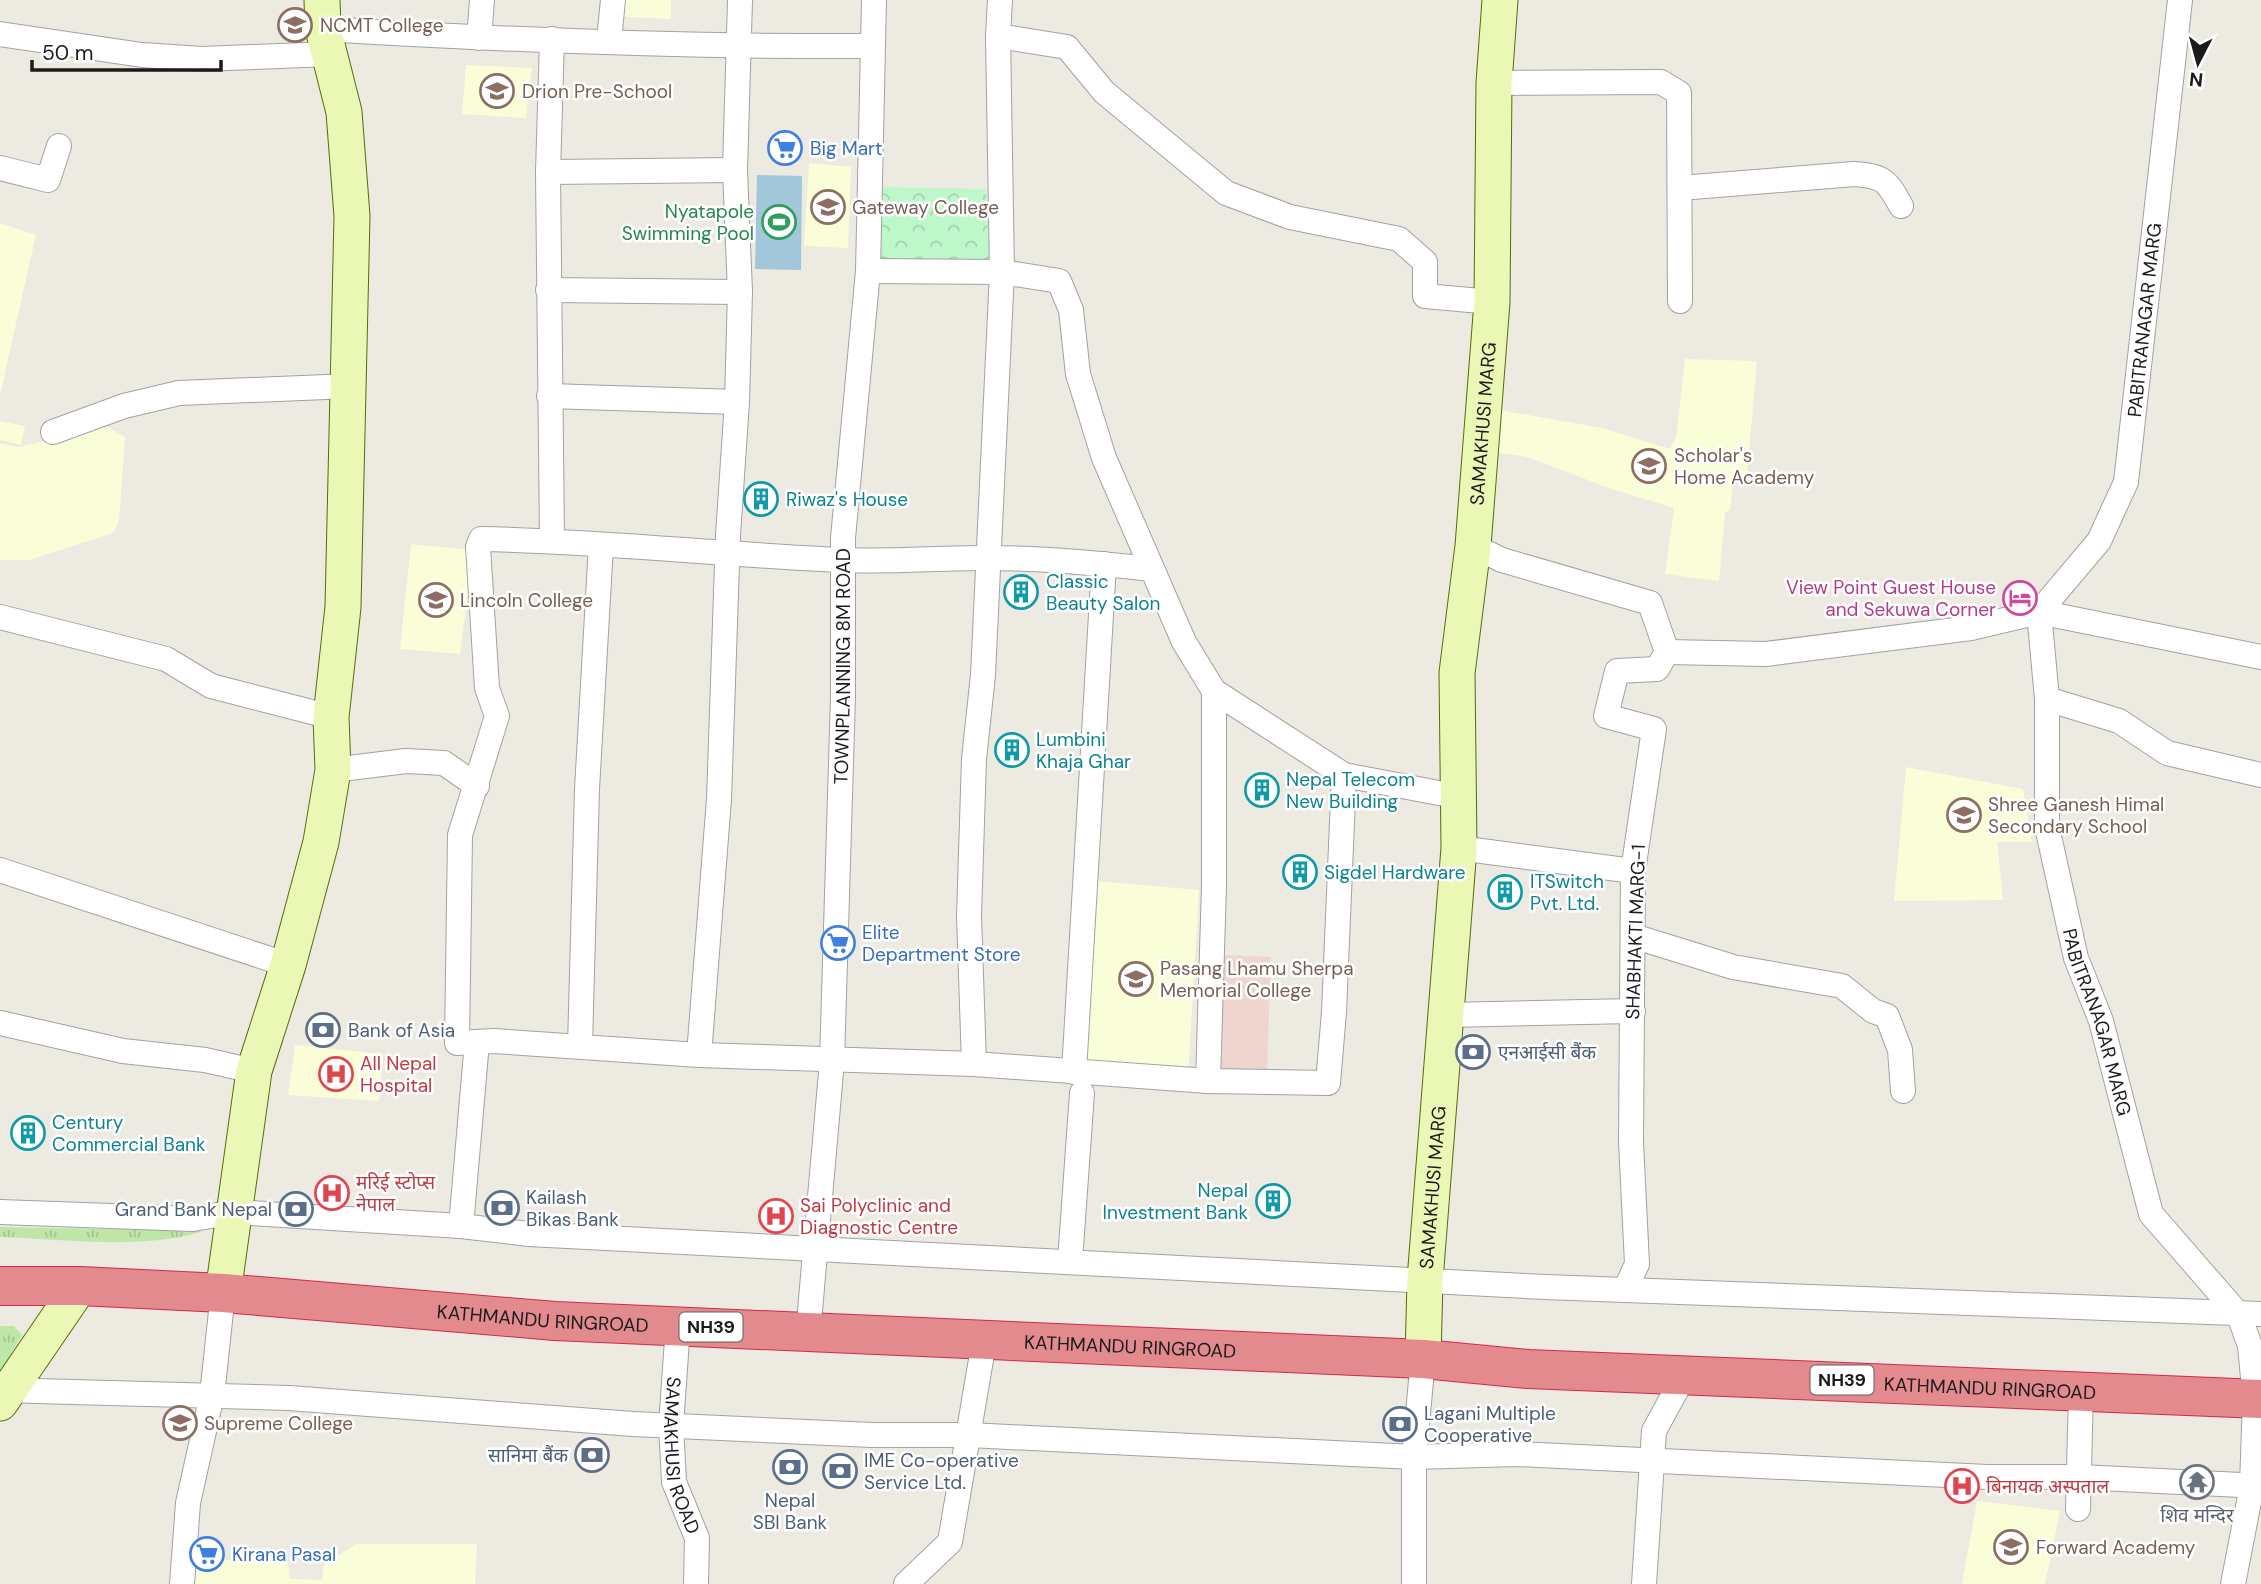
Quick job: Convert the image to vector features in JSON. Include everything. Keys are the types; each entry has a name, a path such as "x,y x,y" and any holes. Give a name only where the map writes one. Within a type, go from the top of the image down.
{"highway":[{"name":"KATHMANDU RINGROAD","path":"0,1286 80,1286 223,1293 555,1321 984,1342 1423,1359 1528,1369 2258,1399"}],"main road":[{"name":"SAMAKHUSI MARG","path":"1423,1359 1425,1280 1448,1015 1459,848 1457,673 1473,546 1492,302 1494,83 1500,0"},
{"path":"223,1293 254,1071 288,965 321,842 333,770 331,717 343,607 352,216 344,112 325,28"},
{"path":"3,1395 80,1286"}],"street":[{"path":"480,38 482,0"},
{"path":"609,40 613,0"},
{"path":"699,1055 719,799 737,402 740,292 735,170 740,0"},
{"name":"TOWNPLANNING 8M ROAD","path":"808,1333 832,1061 843,696 842,560 868,271 874,0"},
{"path":"974,1064 970,916 974,759 984,675 987,558 1002,272 998,36 1000,0"},
{"name":"PABITRANAGAR MARG","path":"2180,0 2126,482 2099,541 2039,612 2047,699 2047,827 2076,958 2101,1021 2151,1214 2250,1315 2249,1346 2258,1399 2256,1486 2233,1584"},
{"path":"0,34 142,55 202,60 325,28 480,38 609,40 737,47 873,46"},
{"path":"998,36 1067,47 1104,92 1226,193 1290,217 1399,239 1425,262 1425,296 1492,302"},
{"path":"552,39 548,172 552,540"},
{"path":"1494,83 1661,82 1679,93 1680,301"},
{"path":"0,169 48,180 59,146"},
{"path":"548,172 735,170"},
{"path":"1680,188 1854,174 1877,176 1890,185 1901,205"},
{"path":"868,271 1002,272 1059,281 1071,310 1078,374 1104,458 1184,642 1214,691 1344,775 1460,797"},
{"path":"548,290 740,292"},
{"path":"53,432 124,406 180,393 350,386"},
{"path":"549,396 737,402"},
{"path":"1151,569 987,558 900,562 729,555 552,540 481,539 479,544 487,688 497,716 460,835 457,1043 580,1046 832,1061 974,1064 1078,1082 1328,1083 1334,1012 1344,775"},
{"path":"580,1046 587,789 601,545"},
{"path":"1473,546 1502,560 1650,603 1667,652 1766,654 1971,628 2039,612 2261,657"},
{"path":"1070,1261 1104,564"},
{"path":"0,617 166,659 211,686 331,717"},
{"name":"SHABHAKTI MARG-1","path":"1626,1289 1637,1264 1632,1189 1633,871 1654,729 1606,716 1617,671 1657,670 1667,652"},
{"path":"1208,1081 1214,898 1214,691"},
{"path":"2047,699 2119,721 2167,753 2261,775"},
{"path":"333,770 406,761 444,763 477,786"},
{"path":"1459,848 1633,871"},
{"path":"0,870 288,965"},
{"path":"1633,936 1733,967 1842,986 1873,1011 1887,1016 1900,1050 1903,1091"},
{"path":"1448,1015 1633,1011"},
{"path":"0,1023 123,1051 205,1060 254,1071"},
{"path":"461,1226 477,1042"},
{"path":"0,1212 192,1219 235,1212 461,1226 529,1234 816,1250 1545,1287 2250,1315"},
{"path":"182,1584 188,1503 212,1395 223,1293"},
{"name":"SAMAKHUSI ROAD","path":"678,1326 671,1425 674,1482 697,1538 696,1584"},
{"path":"906,1584 950,1542 984,1342"},
{"path":"1414,1584 1414,1457 1423,1359"},
{"path":"1644,1584 1654,1431 1685,1374"},
{"path":"2078,1509 2081,1477 2081,1391"},
{"path":"3,1395 212,1395 671,1425 872,1435 969,1435 1414,1457 1517,1454 1653,1459 1987,1477 2081,1477 2256,1486"}],"shaded area":[{"path":"614,0 671,0 671,19 613,16"},
{"name":"Drion Pre-School","path":"466,65 532,68 526,118 462,114"},
{"name":"Gateway College","path":"809,163 851,167 848,248 804,246"},
{"path":"0,223 36,235 0,395"},
{"name":"Scholar's Home Academy","path":"1685,359 1757,361 1747,474 1734,477 1730,510 1725,513 1719,581 1665,574 1674,508 1606,487 1528,457 1478,450 1482,407 1602,428 1670,449 1676,437"},
{"path":"0,421 25,426 21,445 0,440"},
{"path":"107,427 125,437 119,521 113,533 29,560 0,560 0,443 18,447"},
{"name":"Lincoln College","path":"411,544 473,550 460,654 400,649"},
{"name":"Shree Ganesh Himal Secondary School","path":"1906,767 2023,789 2032,842 1997,842 2003,900 1894,901"},
{"name":"Pasang Lhamu Sherpa Memorial College","path":"1084,880 1199,890 1188,1076 1073,1068"},
{"path":"1222,955 1271,957 1267,1071 1218,1069"},
{"name":"All Nepal Hospital","path":"295,1045 383,1054 379,1101 288,1095"},
{"name":"Forward Academy","path":"1977,1501 2060,1511 2045,1584 1962,1584"},
{"path":"356,1544 477,1544 475,1584 186,1584 185,1558 288,1563 290,1579 322,1580 324,1565"}],"green space":[{"path":"877,187 986,189 990,261 881,260"},
{"path":"198,1226 201,1232 152,1241 101,1242 0,1237 0,1227 164,1230"},
{"path":"0,1326 14,1326 22,1335 0,1372"}],"water":[{"name":"Nyatapole Swimming Pool","path":"757,175 802,176 801,270 755,269"}],"place":[{"name":"NCMT College","path":"295,25"},
{"name":"Drion Pre-School","path":"497,91"},
{"name":"Big Mart","path":"785,148"},
{"name":"Gateway College","path":"828,207"},
{"name":"Nyatapole Swimming Pool","path":"779,222"},
{"name":"Scholar's Home Academy","path":"1649,466"},
{"name":"Riwaz's House","path":"761,499"},
{"name":"Classic Beauty Salon","path":"1021,592"},
{"name":"View Point Guest House and Sekuwa Corner","path":"2020,598"},
{"name":"Lincoln College","path":"436,600"},
{"name":"Lumbini Khaja Ghar","path":"1012,750"},
{"name":"Nepal Telecom New Building","path":"1262,790"},
{"name":"Shree Ganesh Himal Secondary School","path":"1964,815"},
{"name":"Sigdel Hardware","path":"1300,872"},
{"name":"ITSwitch Pvt. Ltd.","path":"1505,892"},
{"name":"Elite Department Store","path":"838,943"},
{"name":"Pasang Lhamu Sherpa Memorial College","path":"1136,979"},
{"name":"Bank of Asia","path":"323,1030"},
{"name":"एनआईसी बैंक","path":"1473,1052"},
{"name":"All Nepal Hospital","path":"336,1074"},
{"name":"Century Commercial Bank","path":"28,1133"},
{"name":"मरिई स्टोप्स नेपाल","path":"332,1193"},
{"name":"Nepal Investment Bank","path":"1273,1201"},
{"name":"Kailash Bikas Bank","path":"502,1208"},
{"name":"Grand Bank Nepal","path":"296,1209"},
{"name":"Sai Polyclinic and Diagnostic Centre","path":"776,1216"},
{"name":"Supreme College","path":"180,1423"},
{"name":"Lagani Multiple Cooperative","path":"1400,1424"},
{"name":"सानिमा बैंक","path":"592,1455"},
{"name":"Nepal SBI Bank","path":"790,1467"},
{"name":"IME Co-operative Service Ltd.","path":"840,1471"},
{"name":"शिव मन्दिर","path":"2197,1482"},
{"name":"बिनायक अस्पताल","path":"1962,1486"},
{"name":"Forward Academy","path":"2011,1547"},
{"name":"Kirana Pasal","path":"207,1554"}]}
